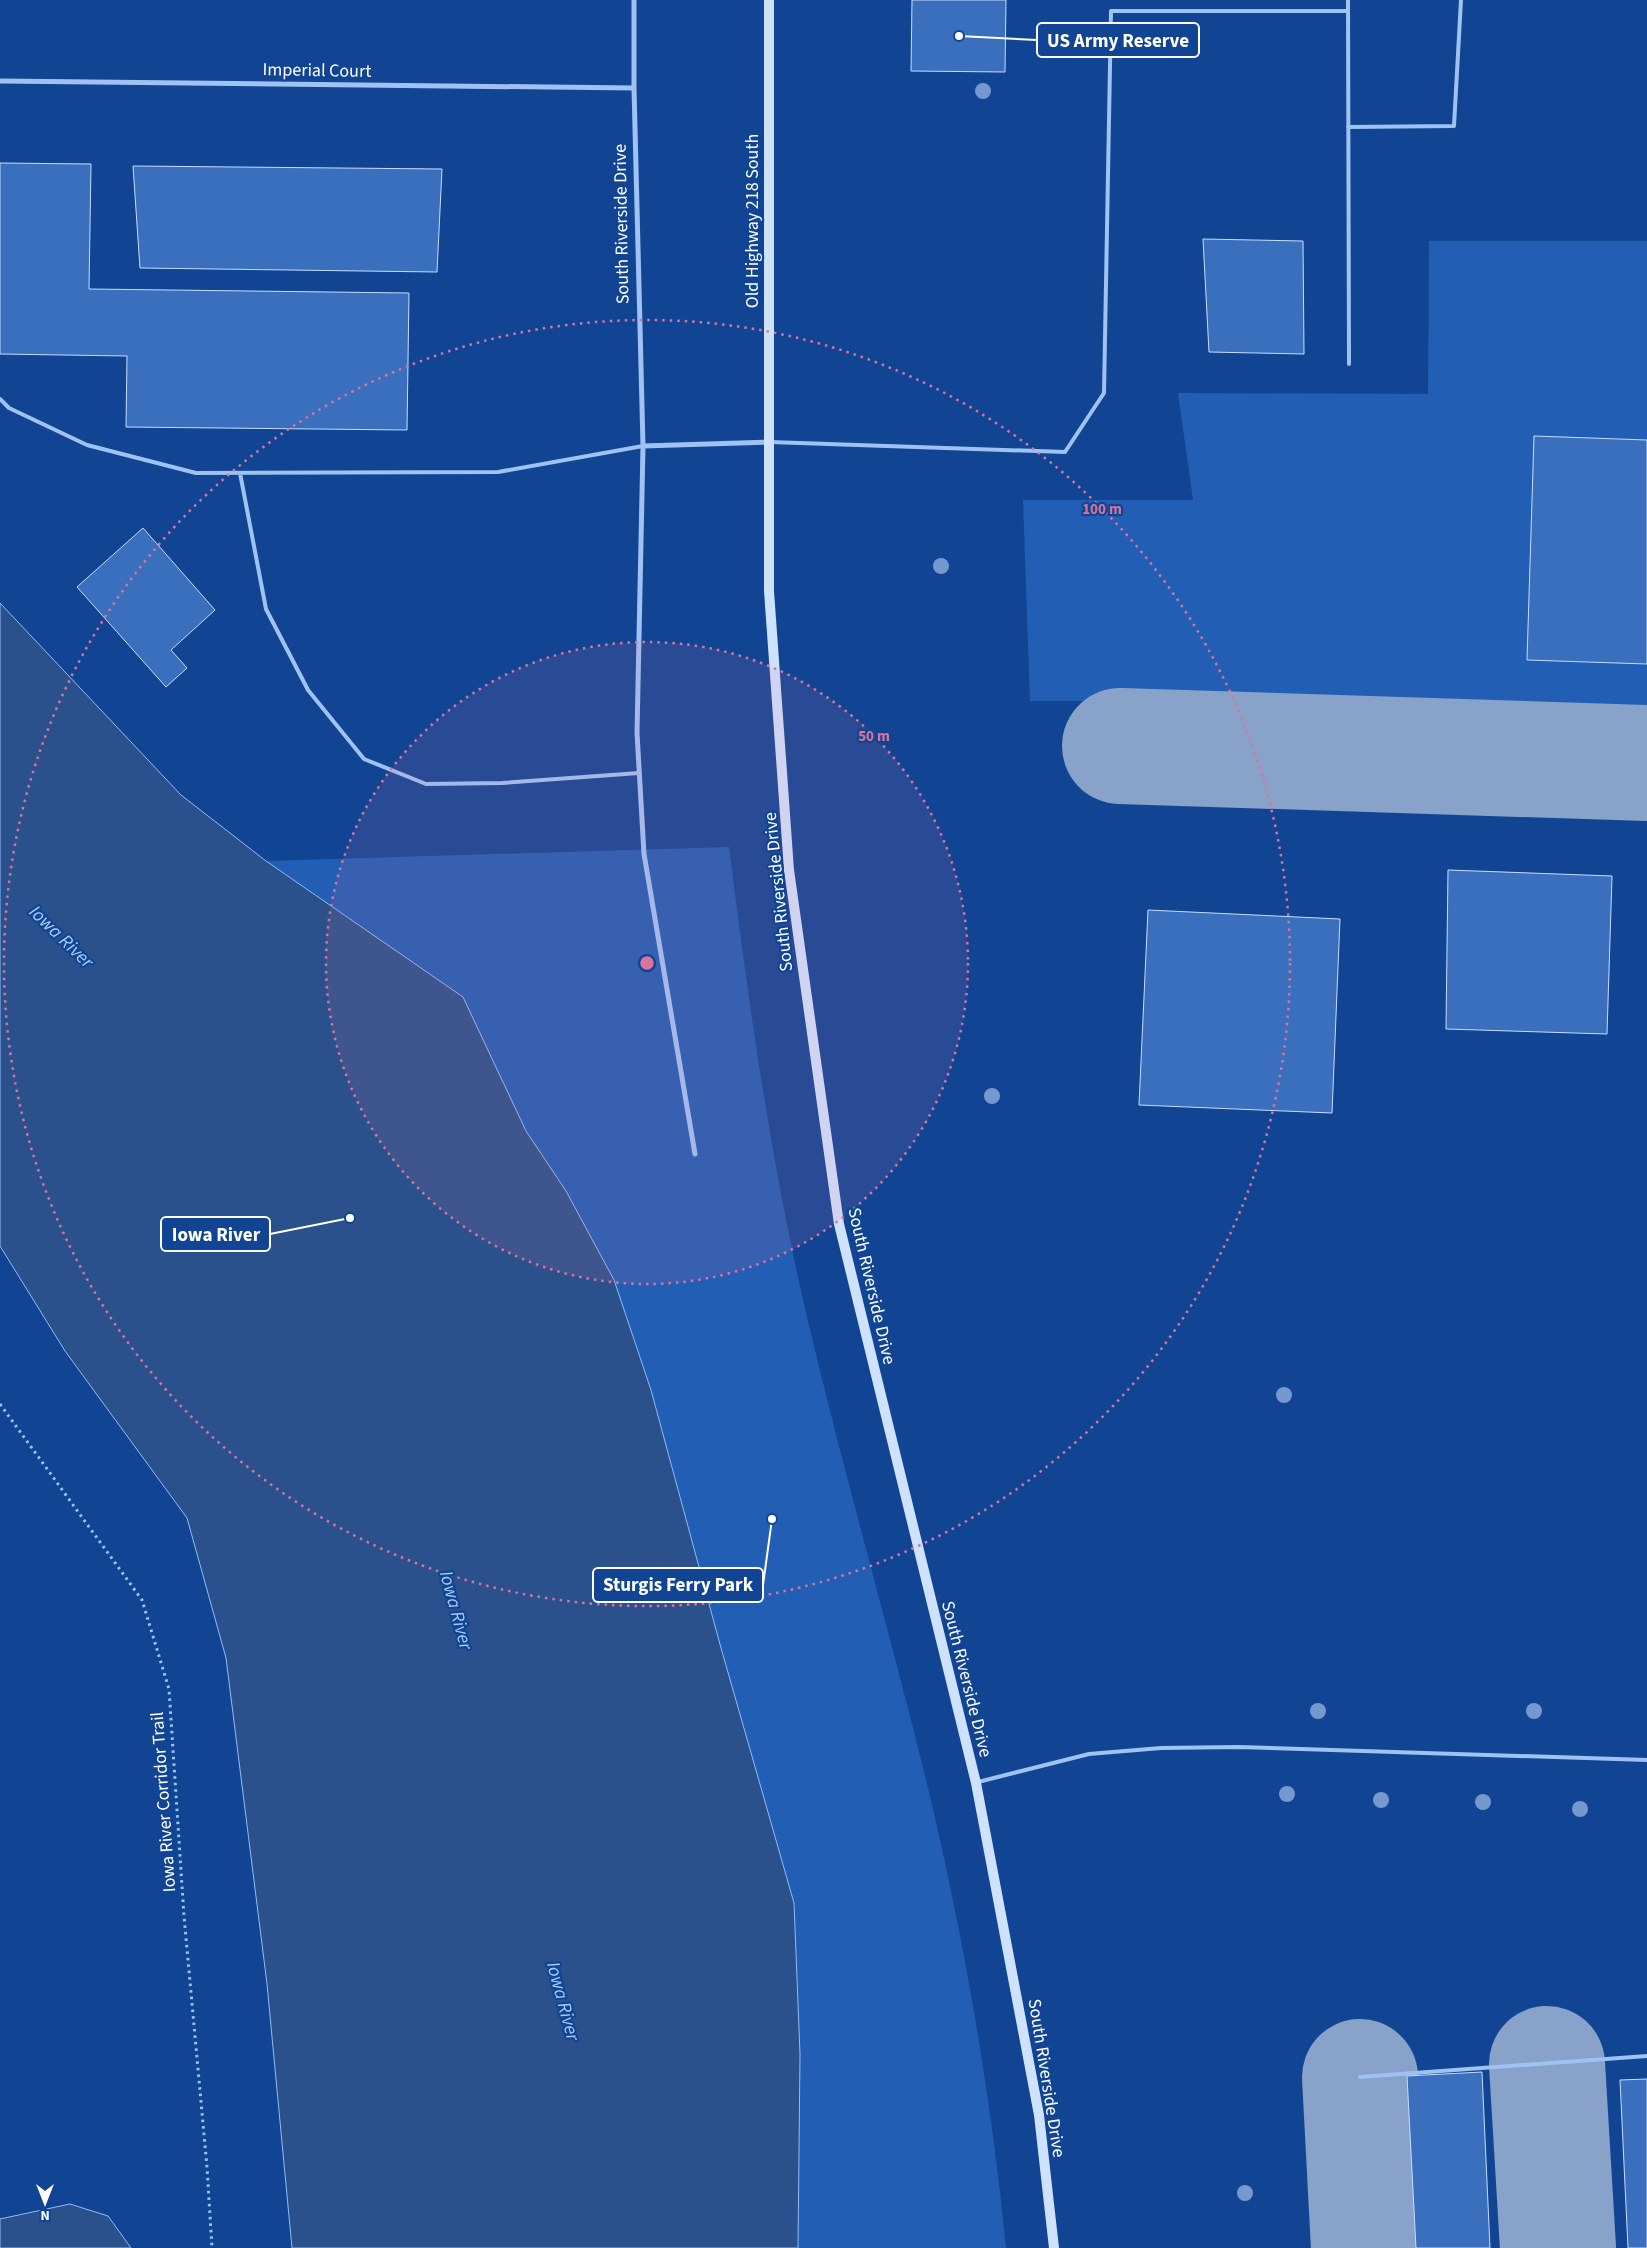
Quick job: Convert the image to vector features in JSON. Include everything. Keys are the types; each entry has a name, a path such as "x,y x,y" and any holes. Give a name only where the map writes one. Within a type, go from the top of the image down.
{"main road":[{"name":"Old Highway 218 South","path":"768,442 769,0"},
{"name":"South Riverside Drive","path":"768,442 769,591 789,870 839,1224 976,1783 1039,2115 1054,2248"}],"street":[{"name":"South Riverside Drive","path":"634,0 634,88 643,446 637,733 644,854 695,1154"},
{"name":"Imperial Court","path":"0,81 634,88"},
{"path":"643,446 768,442"}],"lane":[{"path":"1348,0 1349,364"},
{"path":"1348,127 1454,126 1461,0"},
{"path":"768,442 1065,452 1104,393 1111,11 1348,12"},
{"path":"0,399 9,408 88,446 196,473 498,472 643,446"},
{"path":"240,473 266,609 308,690 364,759 426,784 502,783 640,773"},
{"path":"976,1783 1089,1754 1161,1748 1239,1747 1647,1760"},
{"path":"1360,2077 1647,2056"}],"path":[{"name":"Iowa River Corridor Trail","path":"0,1404 142,1600 169,1689 184,1916 207,2167 212,2248"}],"shaded area":[{"path":"1429,241 1647,241 1647,440 1527,660 1647,664 1647,726 1084,701 1030,701 1023,500 1193,500 1178,393 1428,394"},
{"path":"729,847 753,1026 783,1203 822,1380 928,1788 941,1845 975,2017 993,2132 1006,2248 798,2248 800,2054 794,1903 721,1648 651,1390 614,1280 566,1191 526,1131 463,997 266,861"}],"water":[{"path":"0,603 181,795 266,861 463,997 526,1131 566,1191 614,1280 651,1390 721,1648 794,1903 800,2054 798,2248 292,2248 267,1984 226,1658 187,1518 65,1351 0,1246"},
{"path":"70,2204 108,2216 131,2248 0,2248 0,2219"}],"building":[{"path":"912,0 1006,0 1005,72 911,71"},
{"path":"0,163 91,164 89,289 409,293 407,430 126,427 127,356 0,354"},
{"path":"133,166 442,169 437,272 140,268"},
{"path":"1203,239 1303,241 1304,354 1209,352"},
{"path":"1534,436 1647,440 1647,664 1527,660"},
{"path":"143,528 215,610 171,650 187,668 166,687 77,587"},
{"path":"1448,870 1612,876 1607,1034 1446,1029"},
{"path":"1148,910 1340,919 1332,1113 1139,1105"},
{"path":"1482,2072 1490,2248 1416,2248 1407,2076"},
{"path":"1647,2079 1647,2248 1628,2248 1620,2080"}],"taxiway":[{"path":"1120,746 1647,763"},
{"path":"1547,2064 1558,2248"},
{"path":"1360,2077 1369,2248"}],"place":[{"name":"US Army Reserve","path":"959,36"},
{"name":"Iowa River","path":"350,1218"},
{"name":"Sturgis Ferry Park","path":"772,1519"}]}
